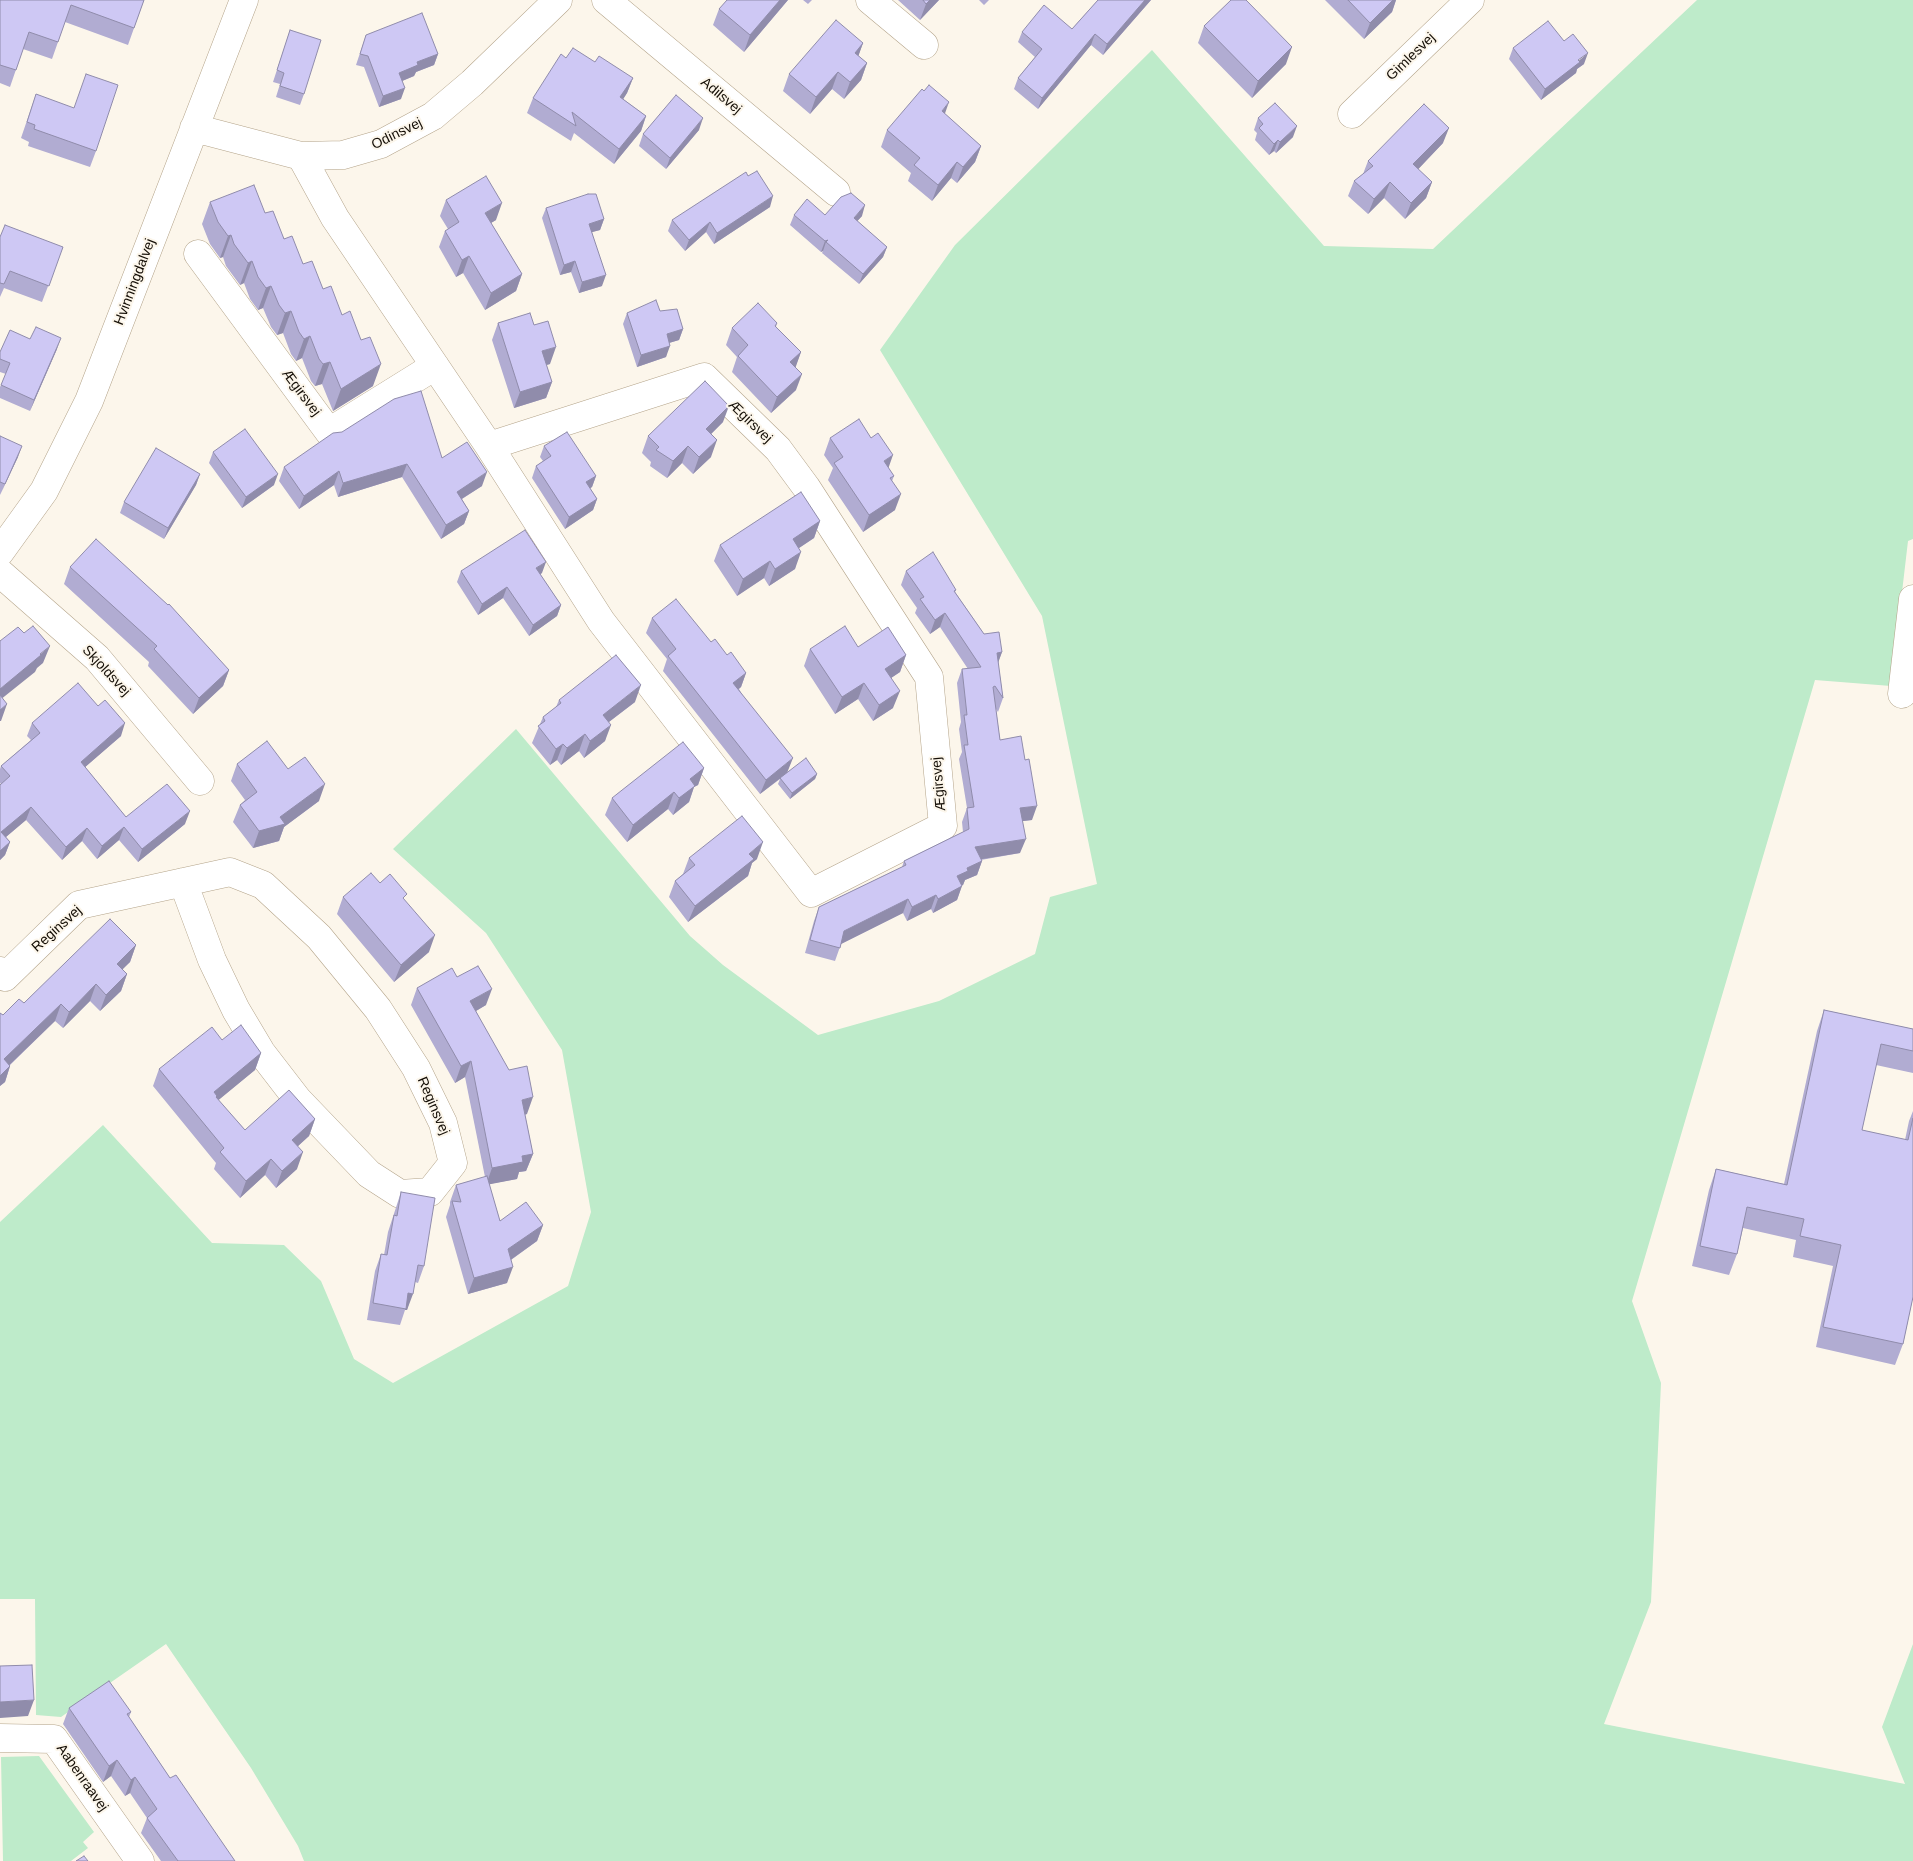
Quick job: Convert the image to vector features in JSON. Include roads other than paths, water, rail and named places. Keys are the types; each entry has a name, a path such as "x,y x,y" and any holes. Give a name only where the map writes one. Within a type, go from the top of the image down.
{"street":[{"name":"Hvinningdalvej","path":"0,552 44,491 89,401 243,0"},
{"name":"Odinsvej","path":"194,128 301,156 343,155 381,144 433,116 472,83 558,0"},
{"name":"Adilsvej","path":"606,0 836,192"},
{"path":"870,0 924,45"},
{"name":"Gimlesvej","path":"1352,114 1470,0"},
{"name":"Ægirsvej","path":"301,156 335,218 489,446 601,621 811,892 943,826 929,677 806,487 778,449 704,377 489,446"},
{"name":"Ægirsvej","path":"198,254 329,432 435,366"},
{"name":"Skjoldsvej","path":"0,573 97,658 200,781"},
{"path":"1902,694 1913,599"},
{"name":"Reginsvej","path":"0,971 5,977 80,905 183,882 230,872 263,885 319,937 372,1002 416,1068 443,1123 453,1163 430,1192 400,1194 369,1174 298,1100 261,1052 236,1010 212,960 183,882"},
{"name":"Aabenraavej","path":"0,1738 54,1739 140,1861"}]}
